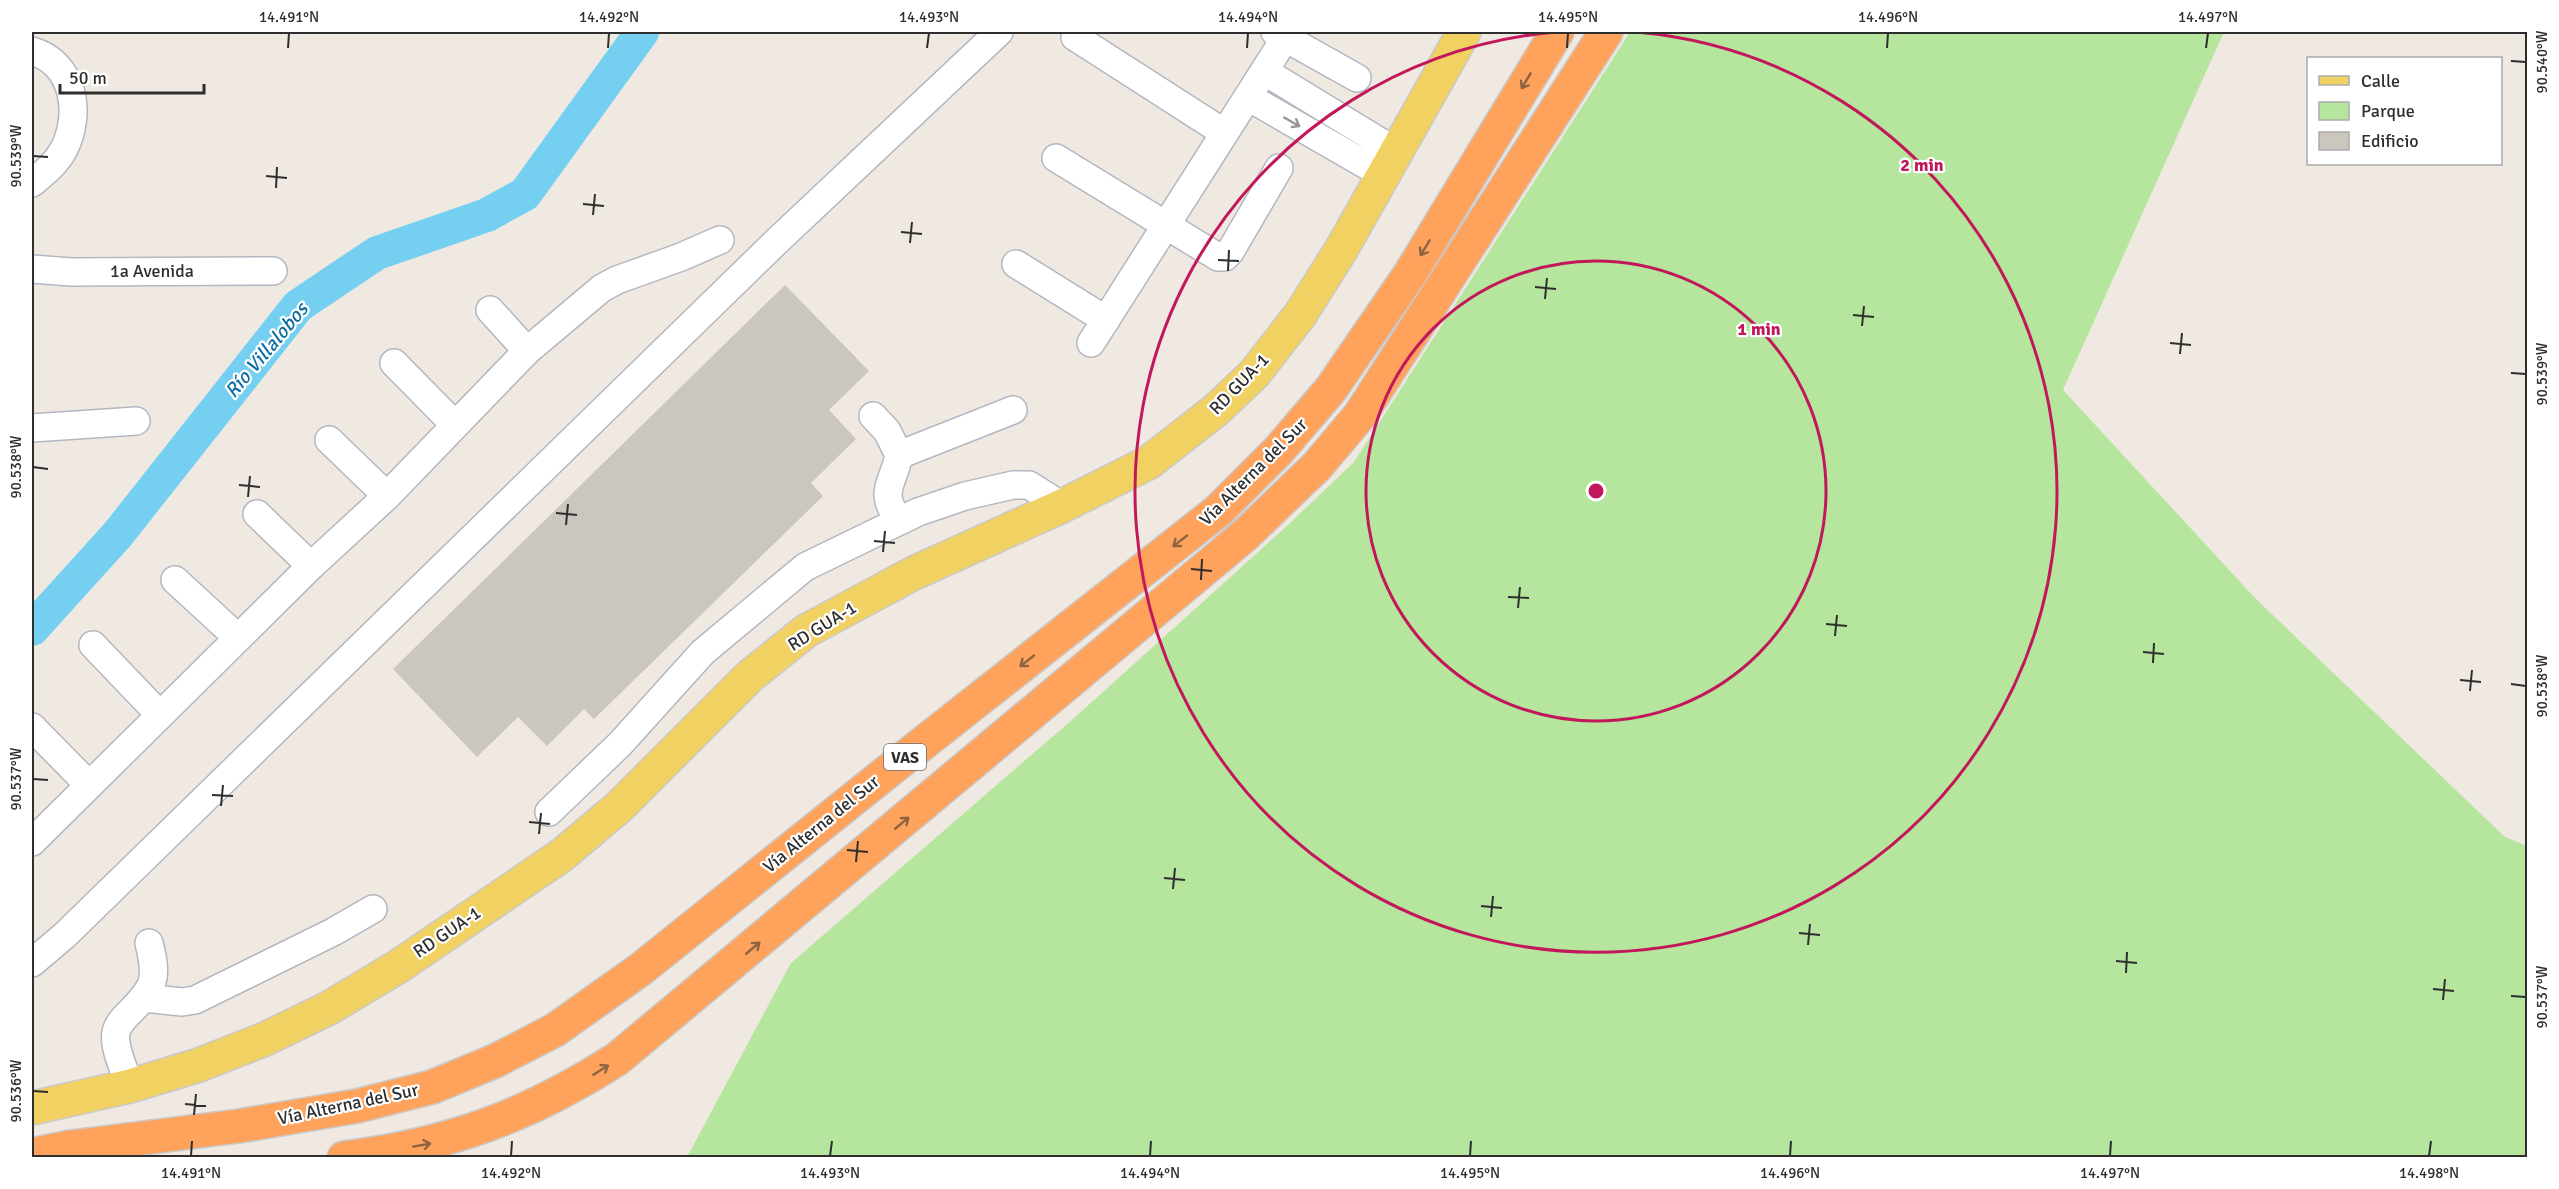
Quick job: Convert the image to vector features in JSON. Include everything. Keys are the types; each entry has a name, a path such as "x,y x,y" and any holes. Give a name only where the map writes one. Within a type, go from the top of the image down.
{"highway":[{"name":"Vía Alterna del Sur","path":"32,1155 71,1147 239,1126 357,1106 432,1086 495,1060 555,1030 641,969 1220,510 1278,451 1331,389 1410,274 1557,32"},
{"name":"Vía Alterna del Sur","path":"344,1158 434,1143 469,1132 548,1100 617,1059 648,1036 1244,536 1317,466 1360,415 1606,32"}],"main road":[{"name":"RD GUA-1","path":"32,1108 130,1086 199,1065 265,1039 329,1008 399,966 562,855 618,807 750,676 806,631 914,573 1062,506 1148,463 1216,410 1254,374 1299,315 1341,250 1464,32"}],"street":[{"path":"32,963 65,935 760,258 999,32"},
{"path":"1091,344 1223,132 1248,97 1283,34 1357,78"},
{"path":"1075,37 1223,132"},
{"path":"32,51 52,61 68,79 73,110 71,129 64,148 51,166 32,183"},
{"path":"1264,71 1389,163"},
{"path":"1248,97 1389,163"},
{"path":"1056,158 1218,257 1225,257 1278,168"},
{"path":"32,842 311,566 387,496 454,424 527,351 602,288 720,240"},
{"path":"1016,264 1106,320"},
{"name":"1a Avenida","path":"32,269 71,272 273,271"},
{"path":"490,310 527,351"},
{"path":"394,363 454,424"},
{"path":"899,455 1013,410"},
{"path":"873,416 887,431 899,455 887,488 887,499 890,508 900,520"},
{"path":"32,428 136,421"},
{"path":"329,440 387,496"},
{"path":"549,812 620,744 703,652 806,567 900,520 965,496 1012,485 1029,485 1062,506"},
{"path":"257,514 311,566"},
{"path":"175,580 238,638"},
{"path":"93,645 160,715"},
{"path":"32,727 89,785"},
{"path":"144,998 182,1002 195,1000 333,932 373,909"},
{"path":"130,1086 116,1034 119,1024 144,998 154,981 155,966 149,943"}],"green space":[{"path":"1630,32 2224,32 2063,390 2255,598 2505,837 2527,846 2527,1157 687,1157 791,963 1073,719 1287,526 1354,462"}],"building":[{"path":"785,285 869,371 829,410 856,439 811,483 823,496 594,719 584,709 547,746 518,717 477,757 393,669"}],"waterway":[{"name":"Río Villalobos","path":"32,629 118,534 298,306 377,253 487,215 525,194 642,32"}]}
